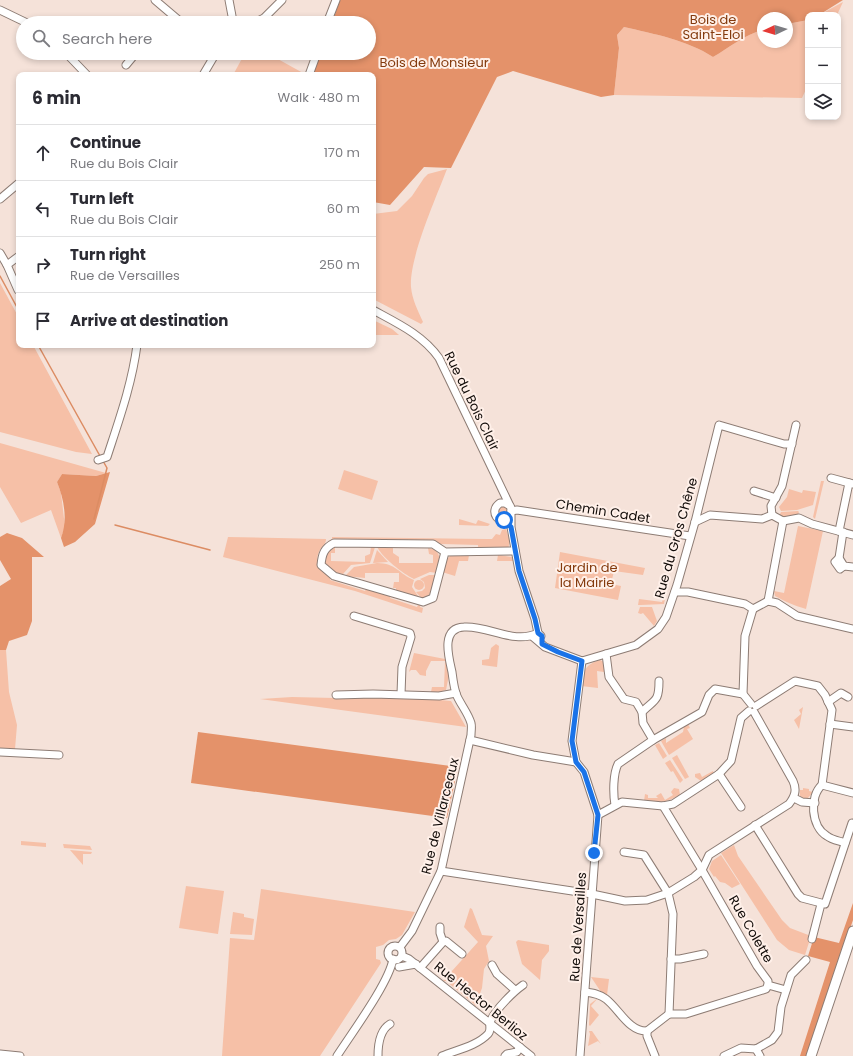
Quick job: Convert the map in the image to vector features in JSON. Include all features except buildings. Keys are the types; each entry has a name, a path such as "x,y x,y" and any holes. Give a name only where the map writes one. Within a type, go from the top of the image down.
{"main road":[{"path":"811,1056 853,931"}],"street":[{"path":"155,0 173,16"},
{"path":"228,0 232,16"},
{"path":"266,16 282,0"},
{"path":"330,16 336,0"},
{"path":"0,10 16,18"},
{"path":"73,60 84,72"},
{"path":"126,65 130,60"},
{"path":"205,72 212,60"},
{"path":"310,72 314,60"},
{"path":"0,199 16,185"},
{"path":"0,254 7,265 16,285"},
{"path":"7,265 16,258"},
{"name":"Rue du Bois Clair","path":"376,312 418,336 435,352 499,486 509,513 515,551 535,635"},
{"path":"98,460 107,457 120,419 134,367 137,348"},
{"name":"Rue du Gros Chêne","path":"606,654 636,645 649,637 663,624 675,592 695,522 719,425 784,444 792,444"},
{"path":"772,515 771,506 782,486 796,425"},
{"path":"831,478 851,484 841,532 839,558 844,566 853,568"},
{"name":"Rue du Bois Clair","path":"499,486 500,504 496,506 494,513 496,518 509,513"},
{"path":"754,491 776,498"},
{"name":"Chemin Cadet","path":"500,504 506,503 509,513 517,510 690,536"},
{"path":"695,522 710,515 762,519 772,515"},
{"path":"772,515 783,521 799,518 853,535"},
{"path":"768,601 783,521"},
{"path":"445,552 432,598 423,602 334,576 321,565 322,556 327,546 334,543 433,544 445,552 515,551"},
{"path":"675,592 688,592 745,604 753,609"},
{"path":"441,871 592,894 625,901 636,901 658,897 668,893 702,870 709,856 789,804 794,798 796,787 743,694 745,636 753,609 768,601 777,603 797,616 853,629"},
{"path":"354,616 410,633 411,637 402,667 401,694"},
{"name":"Rue de Villarceaux","path":"400,947 412,930 441,871 468,753 471,725 456,693 448,643 450,634 455,629 471,627 507,636 535,635"},
{"path":"535,635 542,644 582,661 606,654 609,677 624,699 636,702 642,712 643,722 654,740"},
{"name":"Rue de Versailles","path":"580,1056 598,815 584,772 576,762 573,736 582,661"},
{"path":"598,815 622,802 663,806 673,804 719,774 731,760 741,718 752,708 791,682 799,680 818,686 832,710 822,785 818,788 814,817 820,830 826,836 845,842"},
{"path":"642,712 658,698 659,682"},
{"path":"615,805 614,797 616,768 618,764 654,740 702,712 709,695 715,690 719,689 743,694"},
{"path":"336,695 401,694 439,696 456,693"},
{"path":"828,702 841,693 848,696"},
{"path":"830,724 853,727"},
{"path":"470,740 566,762 576,762"},
{"name":"Rue de Villarceaux","path":"468,753 479,742"},
{"path":"0,752 59,755"},
{"path":"719,774 741,807"},
{"path":"822,785 853,793"},
{"path":"794,798 802,802 815,803"},
{"path":"663,806 702,870"},
{"path":"812,939 852,823"},
{"path":"755,825 798,894 802,898 823,904"},
{"path":"624,852 644,855 668,893 674,914 669,1014"},
{"name":"Rue Colette","path":"702,870 757,966 768,981 768,985"},
{"path":"440,926 440,933 443,942"},
{"path":"443,942 446,941 462,954"},
{"path":"418,966 443,942"},
{"path":"396,945 400,947 402,956 399,959 393,959 389,954 390,948 396,945"},
{"path":"671,959 680,959 704,954"},
{"name":"Rue Hector Berlioz","path":"402,956 418,966 530,1056"},
{"path":"337,1056 377,992 390,969 393,959"},
{"path":"724,1056 741,1048 756,1049 772,1040 778,1032 786,990 791,974 806,960"},
{"path":"492,965 498,974 515,990"},
{"name":"Rue Hector Berlioz","path":"399,967 418,966"},
{"path":"442,1056 476,1042 487,1035 490,1031 490,1020 515,990 523,985"},
{"path":"655,1056 646,1036 647,1031 669,1014 686,1014 766,989 768,985 786,990"},
{"path":"585,992 597,994 606,998 635,1029 647,1031"},
{"path":"378,1056 381,1035 385,1027 390,1024"},
{"path":"505,1056 507,1054 517,1052 520,1047"},
{"path":"756,1049 760,1056"},
{"path":"0,1054 20,1056"}],"green space":[{"name":"Bois de Monsieur","path":"340,0 843,0 824,12 805,12 805,21 793,23 793,12 757,12 757,32 743,38 713,57 681,42 624,27 617,35 619,48 614,95 601,97 513,71 497,77 451,168 424,167 390,205 376,203 376,72 313,72 317,60 376,60 376,16 334,16"},
{"path":"843,2 838,12 825,12"},
{"path":"805,21 805,92 802,98 614,95 619,48 617,35 624,27 681,42 713,57 743,38 757,32 757,48 793,48 793,23"},
{"path":"241,60 280,60 301,72 235,72"},
{"path":"447,169 424,228 414,260 411,287 423,322 421,324 376,301 376,214 397,211 412,196 428,174"},
{"path":"0,283 16,312 16,348 35,348 92,454 76,452 0,432"},
{"path":"376,321 392,329 399,335 376,335"},
{"path":"0,443 106,473 96,476 62,474 57,482 61,493 65,527 61,538 51,510 21,523 0,487"},
{"path":"344,470 378,481 372,500 338,489"},
{"path":"110,472 95,524 75,542 64,547 61,538 65,517 62,495 57,482 62,474 96,476"},
{"path":"821,481 824,481 815,519 813,517"},
{"path":"789,489 802,493 803,490 816,492 813,505 797,510 781,511 779,507 787,497"},
{"path":"501,506 505,506 507,507 507,515 501,516 498,513 498,509"},
{"path":"781,512 799,512 798,514 785,517 779,516"},
{"path":"459,519 476,524 478,520 490,524 488,526 459,525"},
{"path":"798,526 823,531 806,609 775,596 774,591 784,593"},
{"path":"506,529 510,541 508,549 478,549 478,545 407,543 407,540 332,539 332,537 492,539 496,534 500,535 502,530"},
{"path":"7,533 22,538 44,557 32,557 32,621 27,635 9,641 6,650 0,650 0,586 11,579 0,560 0,537"},
{"path":"228,537 326,539 317,558 321,568 330,576 330,580 365,591 367,587 391,594 390,598 417,607 419,603 421,604 420,607 423,608 422,613 355,591 223,557"},
{"path":"335,546 335,553 331,553 331,561 365,562 365,556 370,554 371,547 375,547 370,563 351,565 343,574 332,572 324,565 326,551"},
{"path":"377,547 393,548 393,553 399,557 399,563 433,563 433,555 429,554 428,548 433,549 439,557 437,573 430,572 414,579 394,565 380,552"},
{"path":"377,550 388,562 373,563"},
{"name":"Jardin de la Mairie","path":"560,552 645,568 643,575 614,571 611,584 621,586 618,600 555,588"},
{"path":"452,554 469,555 468,561 459,561 455,576 442,572 445,561"},
{"path":"498,555 512,557 513,561 497,561"},
{"path":"377,563 389,565 414,580 412,587 420,599 396,592 396,588 393,588 394,582 399,582 399,573 365,573 365,578 345,576 354,567"},
{"path":"429,575 436,575 434,586 429,595 422,599 416,592 422,591 425,588 424,582 420,579"},
{"path":"417,580 421,580 423,581 423,589 417,590 414,587 414,583"},
{"path":"639,599 662,602 663,599 665,599 664,604 638,605"},
{"path":"640,607 652,607 657,621 654,626 643,613 638,613"},
{"path":"496,644 499,646 497,667 482,665 482,660 489,659 491,648"},
{"path":"0,650 6,650 9,692 17,725 15,749 0,749"},
{"path":"414,653 445,659 449,675 446,690 431,692 432,687 444,687 445,661 431,661 426,671 426,676 420,675 416,670 411,670 409,672"},
{"path":"600,660 604,662 604,672 597,671 598,688 581,686 582,676 588,666"},
{"path":"394,696 451,701 466,727 260,699 292,697 335,698"},
{"path":"803,707 799,729 794,720 801,714 799,710"},
{"path":"688,724 690,728 687,729 693,739 669,755 661,741 666,738 666,743 683,732 684,727"},
{"path":"198,732 458,767 447,818 191,783"},
{"path":"659,743 667,756 663,759 655,745"},
{"path":"677,755 689,777 685,779 672,758"},
{"path":"670,760 683,780 680,783 673,771 671,772 665,763"},
{"path":"713,771 714,774 701,781 695,777 695,774 700,773 702,777"},
{"path":"674,788 679,789 680,795 670,800 662,802 644,801 645,794 648,795 648,798 658,798 656,796 661,793 665,800 673,795 671,792"},
{"path":"803,788 809,789 809,791 813,792 808,798 804,799 800,796 800,790 803,790"},
{"path":"21,841 46,843 46,847 21,845"},
{"path":"63,844 90,846 92,850 64,848"},
{"path":"734,845 738,856 782,920 790,928 811,936 805,955 789,950 777,940 721,853"},
{"path":"70,850 92,852 91,854 83,854 83,865"},
{"path":"721,855 740,884 732,888 725,883 720,882 715,876 714,877 709,869 712,861"},
{"path":"186,886 224,891 218,934 179,928"},
{"path":"261,889 415,912 402,935 376,947 376,959 380,960 381,963 320,1056 222,1056 230,938 254,940"},
{"path":"853,903 853,920 806,1056 800,1056 830,962 808,956 814,937 839,943"},
{"path":"470,908 472,909 482,935 493,936 486,946 489,961 484,969 482,988 475,1007 474,1004 446,981 443,981 478,942 464,927"},
{"path":"233,912 244,914 244,917 254,919 252,935 230,934"},
{"path":"518,940 549,945 549,951 542,960 540,980 522,964 516,942"},
{"path":"591,977 609,979 607,995 601,992"},
{"path":"598,998 591,1006 599,1015 590,1026 590,1004"},
{"path":"589,1031 592,1031 601,1044 598,1041 588,1046"}],"waterway":[{"path":"0,276 16,305"},
{"path":"40,348 100,456"},
{"path":"94,519 107,468 103,461"},
{"path":"115,525 210,550"}],"route":[{"path":"504,520 511,527 513,532 519,571 535,619 538,633 542,636 542,644 582,661 572,741 576,762 584,772 598,815 594,853"}],"park label":[{"name":"Bois de Saint-Eloi","path":"713,26"}]}
